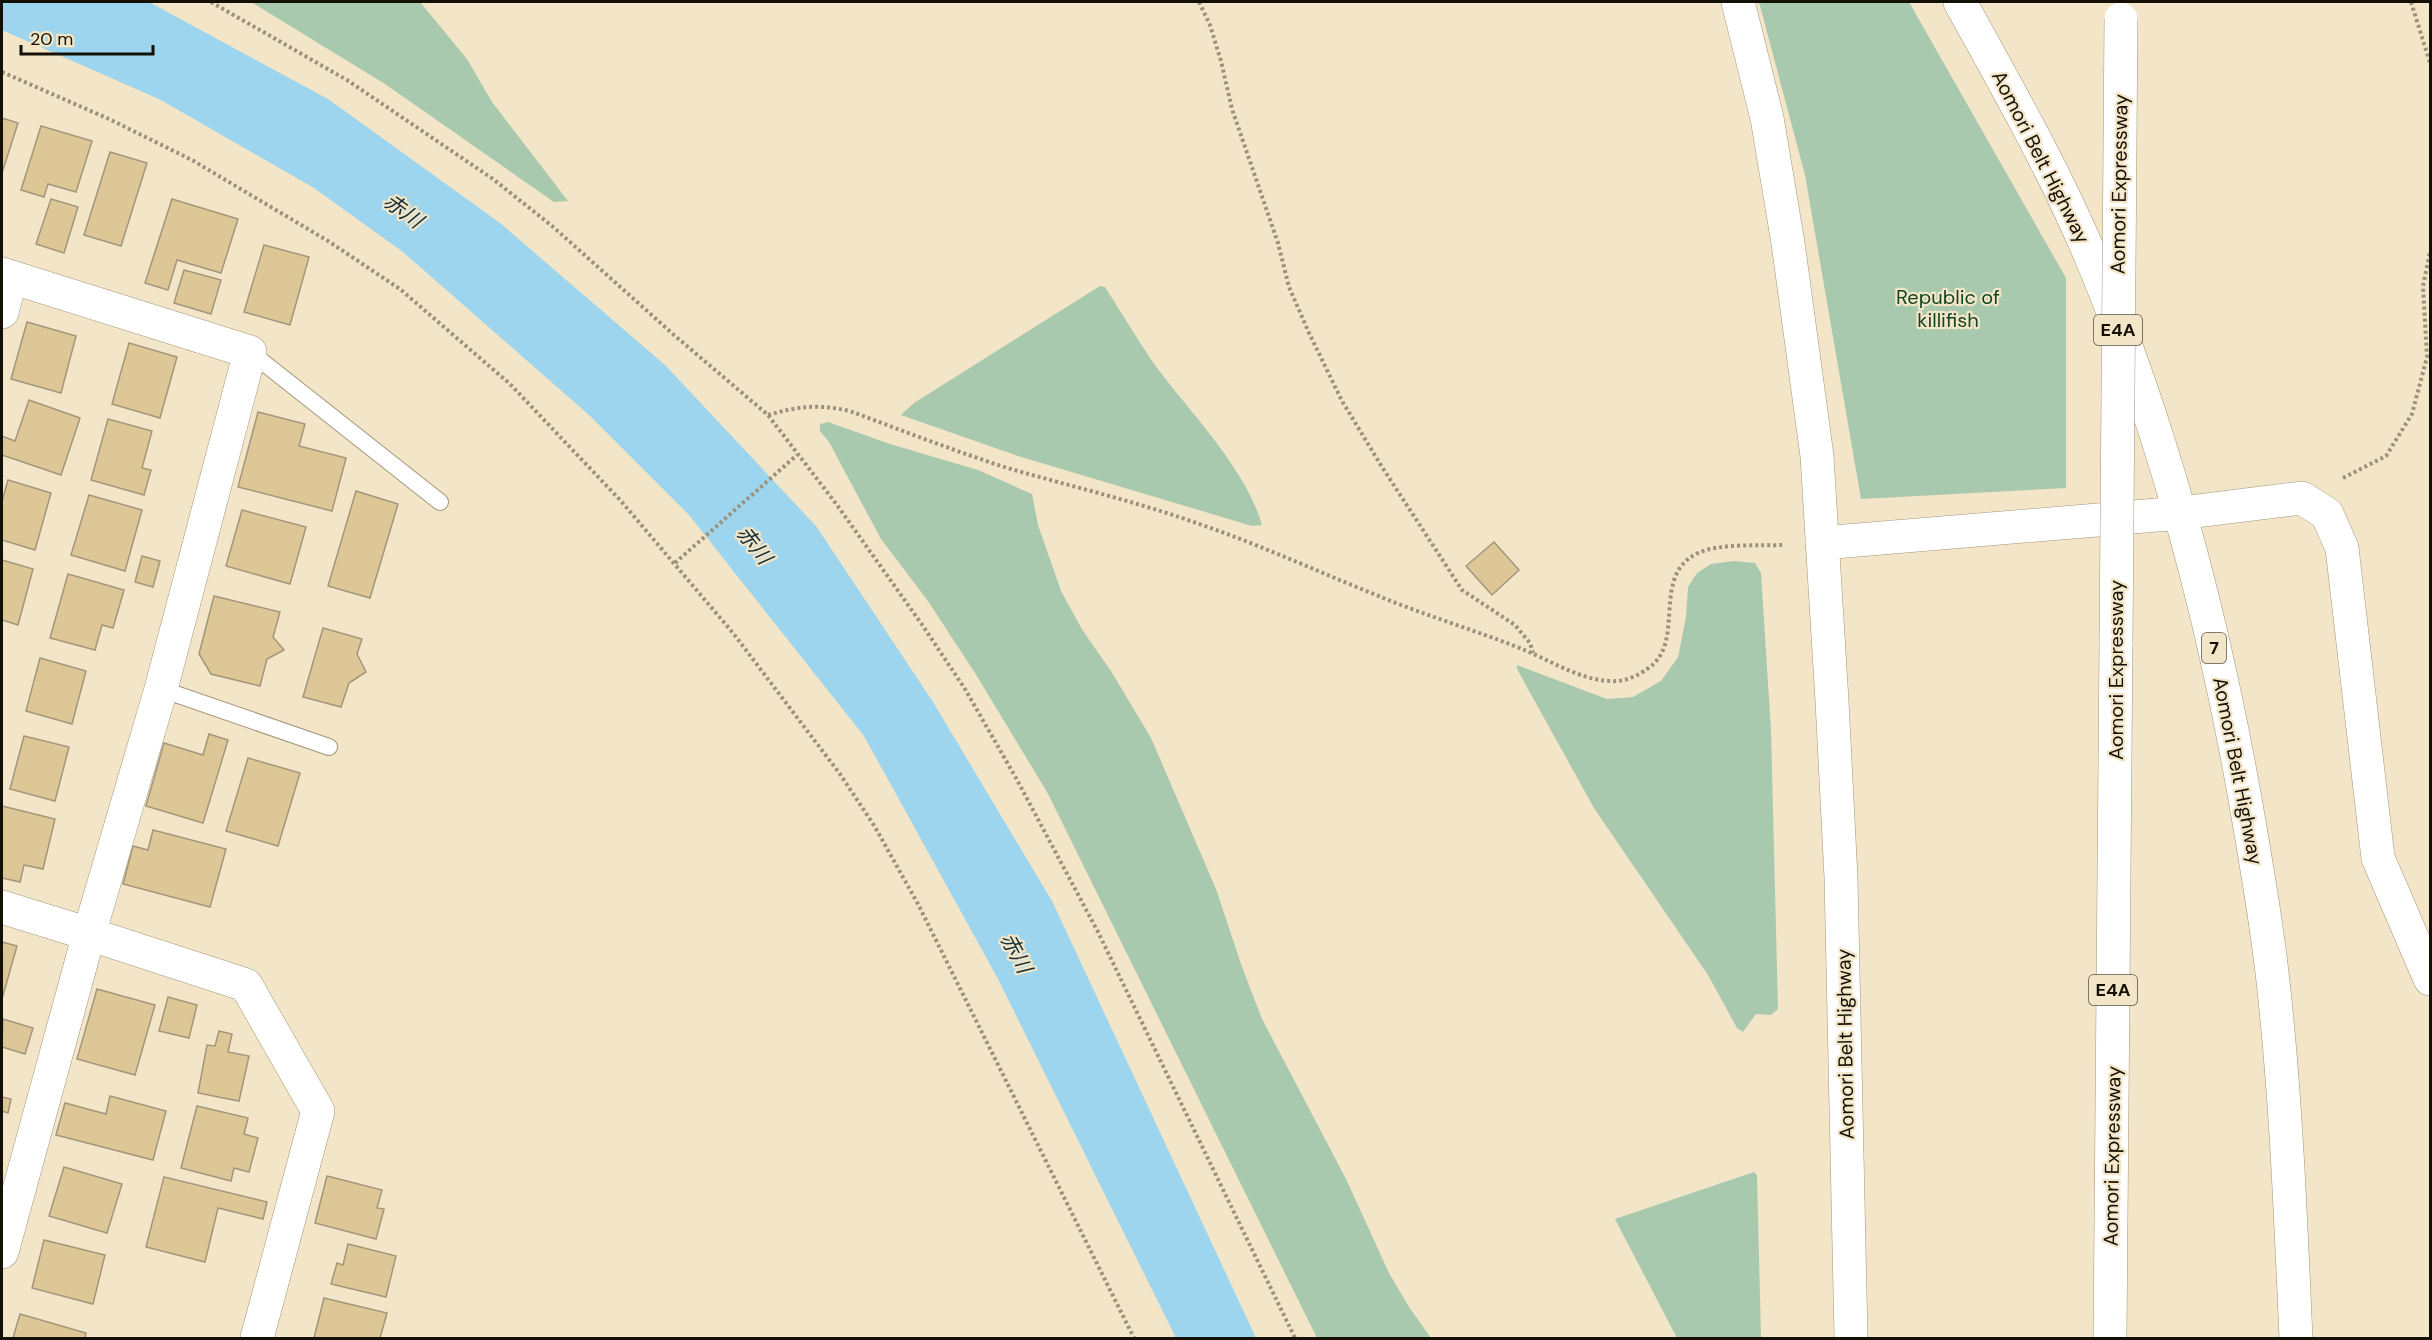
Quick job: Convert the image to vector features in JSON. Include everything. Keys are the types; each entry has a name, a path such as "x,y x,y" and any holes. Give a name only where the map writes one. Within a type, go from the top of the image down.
{"main road":[{"name":"Aomori Belt Highway","path":"1738,2 1767,118 1788,243 1816,456 1833,701 1841,878 1851,1338"},
{"name":"Aomori Belt Highway","path":"1960,2 2061,188 2125,345 2159,441 2181,513 2233,731 2270,959 2288,1150 2296,1338"},
{"name":"Aomori Expressway","path":"2110,1338 2121,10"},
{"path":"2,312 6,276 250,352 161,689 89,934 2,1252"},
{"path":"1822,543 2181,513 2302,498 2327,514 2342,548 2378,858 2430,979"},
{"path":"2,907 246,985 318,1111 257,1338"}],"lane":[{"path":"250,352 440,502"},
{"path":"161,689 329,747"}],"path":[{"path":"211,2 347,80 493,179 552,226 768,415 923,626 965,689 1016,778 1098,932 1295,1338"},
{"path":"1199,2 1210,25 1232,109 1278,243 1289,287 1342,401 1462,590 1515,625 1530,643 1534,654"},
{"path":"2411,2 2430,63"},
{"path":"2,72 109,119 192,160 328,241 400,289 510,384 621,501 675,563 790,707 840,774 875,827 918,904 1134,1338"},
{"path":"2302,498 2386,456 2412,414 2427,357 2423,286 2430,252"},
{"path":"768,415 811,405 825,405 850,411 1001,466 1201,524 1439,620 1534,654 1579,674 1604,681 1622,681 1640,674 1660,658 1668,631 1670,599 1676,573 1692,558 1705,551 1728,548 1822,543"},
{"path":"675,563 797,455"}],"green space":[{"path":"251,2 420,2 467,59 492,102 568,201 554,202 385,84"},
{"name":"Republic of killifish","path":"1759,2 1909,2 2066,278 2066,488 1861,499 1805,175"},
{"path":"1100,286 1105,287 1152,361 1229,460 1254,503 1262,525 1252,526 1018,456 901,415 914,403"},
{"path":"828,422 890,444 978,470 1032,494 1038,525 1061,591 1083,631 1111,671 1151,738 1216,889 1262,1019 1346,1179 1389,1273 1431,1338 1317,1338 1047,792 975,673 928,601 881,539 829,442 820,431 820,424"},
{"path":"1734,561 1755,563 1761,573 1771,730 1778,1009 1771,1015 1756,1014 1743,1032 1737,1028 1708,975 1594,808 1517,669 1517,665 1607,699 1633,697 1661,681 1678,657 1686,617 1688,587 1697,573 1711,564"},
{"path":"1754,1172 1757,1175 1761,1338 1677,1338 1615,1219"}],"water":[{"name":"赤川","path":"2,2 149,2 328,99 500,223 665,365 816,526 933,702 1052,901 1256,1338 1176,1338 997,977 864,736 689,515 589,415 403,252 314,188 161,100 2,30"}],"building":[{"path":"2,118 18,123 2,173"},
{"path":"41,126 92,141 76,192 48,184 44,197 21,190"},
{"path":"110,152 147,163 121,246 84,235"},
{"path":"51,199 78,207 64,253 36,244"},
{"path":"172,199 238,219 221,273 177,260 168,290 145,283"},
{"path":"264,245 309,257 290,325 244,312"},
{"path":"184,270 221,280 211,314 174,303"},
{"path":"27,322 76,336 61,393 11,379"},
{"path":"129,343 177,357 160,418 112,404"},
{"path":"29,400 80,418 61,475 2,455 2,436 15,441"},
{"path":"258,412 305,424 299,446 346,458 332,511 238,487"},
{"path":"108,419 152,431 142,468 151,470 144,495 91,480"},
{"path":"8,480 51,493 35,550 2,540 2,501"},
{"path":"356,491 398,504 370,598 328,586"},
{"path":"89,495 142,510 125,571 71,555"},
{"path":"242,510 306,527 290,584 226,566"},
{"path":"1494,542 1519,570 1492,595 1466,566"},
{"path":"142,556 160,561 153,587 135,582"},
{"path":"2,560 33,569 18,625 2,620"},
{"path":"68,574 124,590 113,628 102,625 95,650 50,638"},
{"path":"214,596 280,612 273,637 284,650 267,659 260,686 211,674 199,654"},
{"path":"323,628 362,639 357,654 366,672 349,683 341,707 303,697"},
{"path":"40,658 86,671 72,724 26,711"},
{"path":"209,734 228,740 203,823 146,806 164,743 203,755"},
{"path":"24,736 69,747 55,801 10,789"},
{"path":"248,758 300,773 278,846 226,831"},
{"path":"2,806 55,819 43,869 24,865 20,882 2,878"},
{"path":"153,830 226,849 210,907 123,884 133,846 148,850"},
{"path":"2,942 17,946 2,999"},
{"path":"97,989 155,1005 135,1075 77,1059"},
{"path":"168,997 197,1005 189,1038 159,1031"},
{"path":"3,1019 33,1028 25,1054 2,1047"},
{"path":"219,1031 232,1034 228,1052 249,1056 239,1101 198,1093 207,1045 215,1046"},
{"path":"110,1096 166,1111 153,1160 56,1135 65,1103 106,1114"},
{"path":"2,1097 11,1099 8,1113 2,1111"},
{"path":"197,1106 248,1118 244,1134 258,1138 249,1172 234,1168 231,1181 181,1168"},
{"path":"64,1167 122,1184 107,1233 49,1216"},
{"path":"327,1176 382,1190 377,1208 384,1209 376,1239 315,1223"},
{"path":"164,1177 267,1202 263,1219 218,1208 205,1262 146,1247"},
{"path":"44,1240 105,1255 93,1304 32,1288"},
{"path":"348,1244 396,1256 386,1297 331,1284 337,1263 343,1265"},
{"path":"324,1298 387,1313 380,1338 314,1338"},
{"path":"20,1314 86,1333 85,1338 13,1338"}]}
